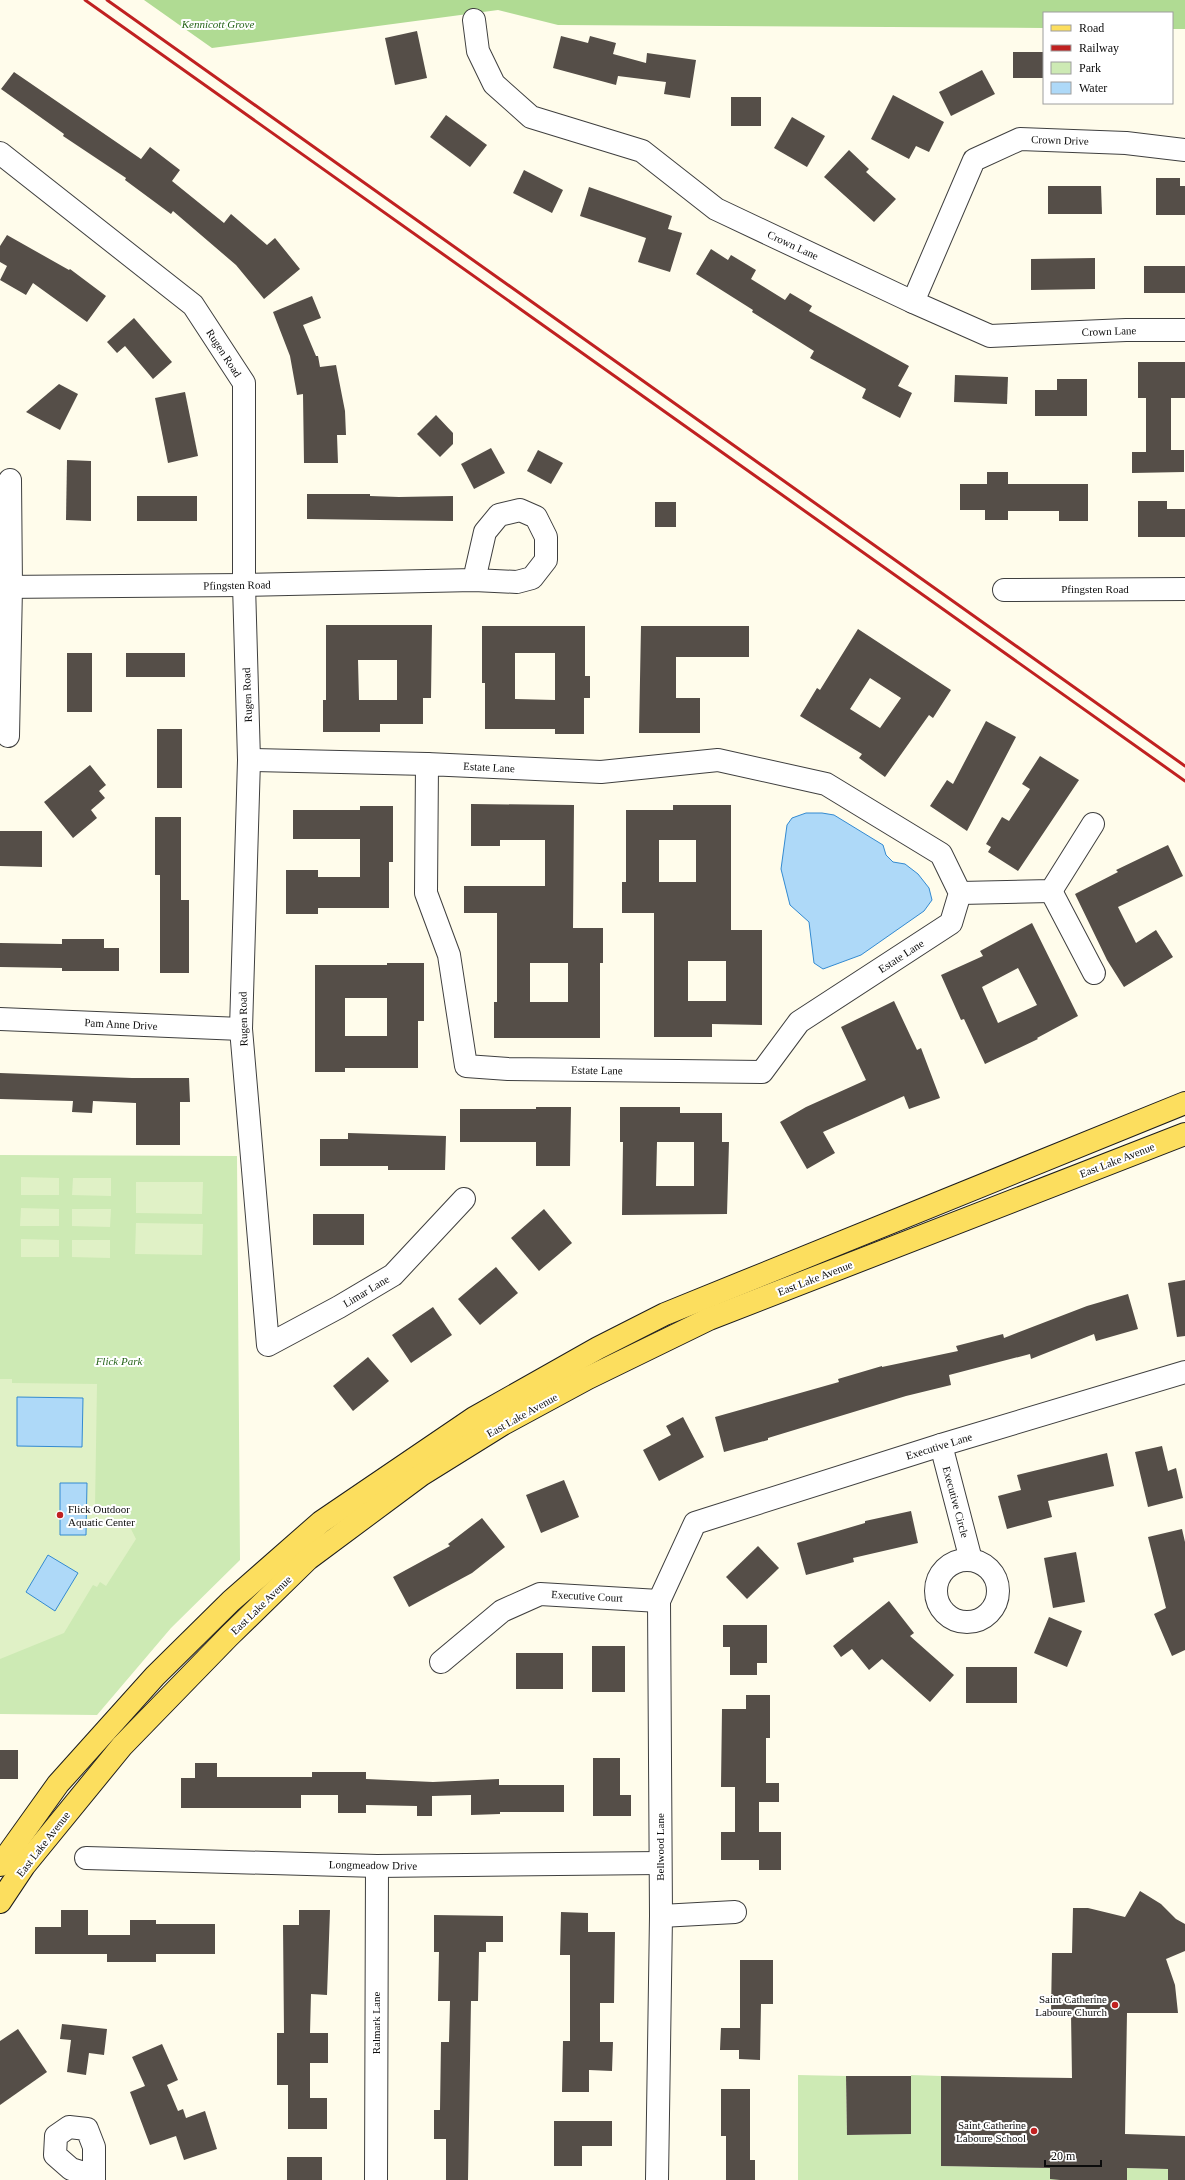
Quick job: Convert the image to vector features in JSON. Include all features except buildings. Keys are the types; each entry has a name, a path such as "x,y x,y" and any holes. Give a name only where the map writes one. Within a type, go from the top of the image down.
{"main road":[{"name":"East Lake Avenue","path":"0,1865 58,1784 155,1676 231,1601 321,1522 474,1418 598,1348 665,1314 1185,1103"},
{"name":"East Lake Avenue","path":"0,1902 24,1866 122,1746 229,1636 308,1559 421,1475 503,1424 536,1406 588,1378 709,1318 1185,1134"}],"street":[{"name":"Crown Lane","path":"474,20 478,51 494,84 531,117 642,151 716,209 913,302 990,336 1126,330 1185,330"},
{"name":"Crown Drive","path":"913,302 974,160 1020,138 1126,142 1185,150"},
{"name":"Rugen Road","path":"0,153 193,306 244,382 244,585 249,760 241,1029 268,1345"},
{"path":"8,736 5,587 10,480"},
{"name":"Pfingsten Road","path":"5,587 244,585 474,580"},
{"name":"Pfingsten Road","path":"1004,590 1185,589"},
{"name":"Estate Lane","path":"249,760 427,764 601,772 718,760 826,784 940,854 960,893 951,924 799,1022 762,1072 508,1069 466,1066 449,955 426,894 427,764"},
{"path":"1050,891 1093,824"},
{"path":"960,893 1050,891"},
{"path":"1050,891 1094,973"},
{"name":"Pam Anne Drive","path":"0,1019 241,1029"},
{"name":"Limar Lane","path":"268,1345 339,1307 393,1275 464,1199"},
{"name":"Executive Lane","path":"695,1523 940,1445 1184,1377"},
{"name":"Executive Circle","path":"940,1445 972,1560"},
{"name":"Bellwood Lane","path":"657,2180 661,1916 659,1601 695,1523"},
{"name":"Executive Court","path":"441,1662 502,1611 540,1594 659,1601"},
{"name":"Longmeadow Drive","path":"86,1858 376,1866 660,1863"},
{"name":"Ralmark Lane","path":"376,1866 376,2180"},
{"path":"661,1916 735,1912"}],"green space":[{"name":"Kennicott Grove","path":"144,0 1185,0 1185,29 1173,29 1173,12 1043,12 1043,28 558,25 498,10 212,48"},
{"name":"Flick Park","path":"0,1155 237,1156 240,1560 171,1628 97,1715 0,1714"},
{"path":"21,1177 59,1178 59,1195 21,1195"},
{"path":"73,1178 111,1178 111,1196 72,1195"},
{"path":"136,1182 203,1182 202,1214 136,1213"},
{"path":"21,1208 59,1209 59,1226 20,1226"},
{"path":"72,1209 111,1209 110,1227 72,1226"},
{"path":"136,1223 203,1224 202,1255 135,1254"},
{"path":"21,1239 59,1240 59,1257 21,1257"},
{"path":"72,1240 110,1240 110,1258 72,1257"},
{"name":"Flick Outdoor Aquatic Center","path":"0,1379 12,1379 12,1383 97,1384 95,1507 112,1508 127,1521 136,1539 106,1586 100,1582 97,1587 93,1585 64,1633 0,1659"},
{"path":"798,2075 846,2076 847,2135 911,2134 911,2075 941,2076 942,2166 1050,2168 1060,2180 798,2180"},
{"path":"1127,2168 1168,2169 1168,2180 1127,2180"}],"water":[{"path":"806,813 834,815 883,845 886,855 893,862 905,864 918,874 929,888 932,900 924,911 861,955 823,969 814,963 809,922 790,905 781,869 787,825 792,818"},
{"path":"17,1397 83,1398 82,1447 17,1446"},
{"path":"60,1483 87,1483 86,1535 60,1535"},
{"path":"48,1555 78,1573 55,1611 26,1592"}],"railway":[{"path":"85,0 1185,781"},
{"path":"107,0 1185,766"}],"place":[{"name":"Flick Outdoor Aquatic Center","path":"60,1515"},
{"name":"Saint Catherine Laboure Church","path":"1115,2005"},
{"name":"Saint Catherine Laboure School","path":"1034,2131"}]}
